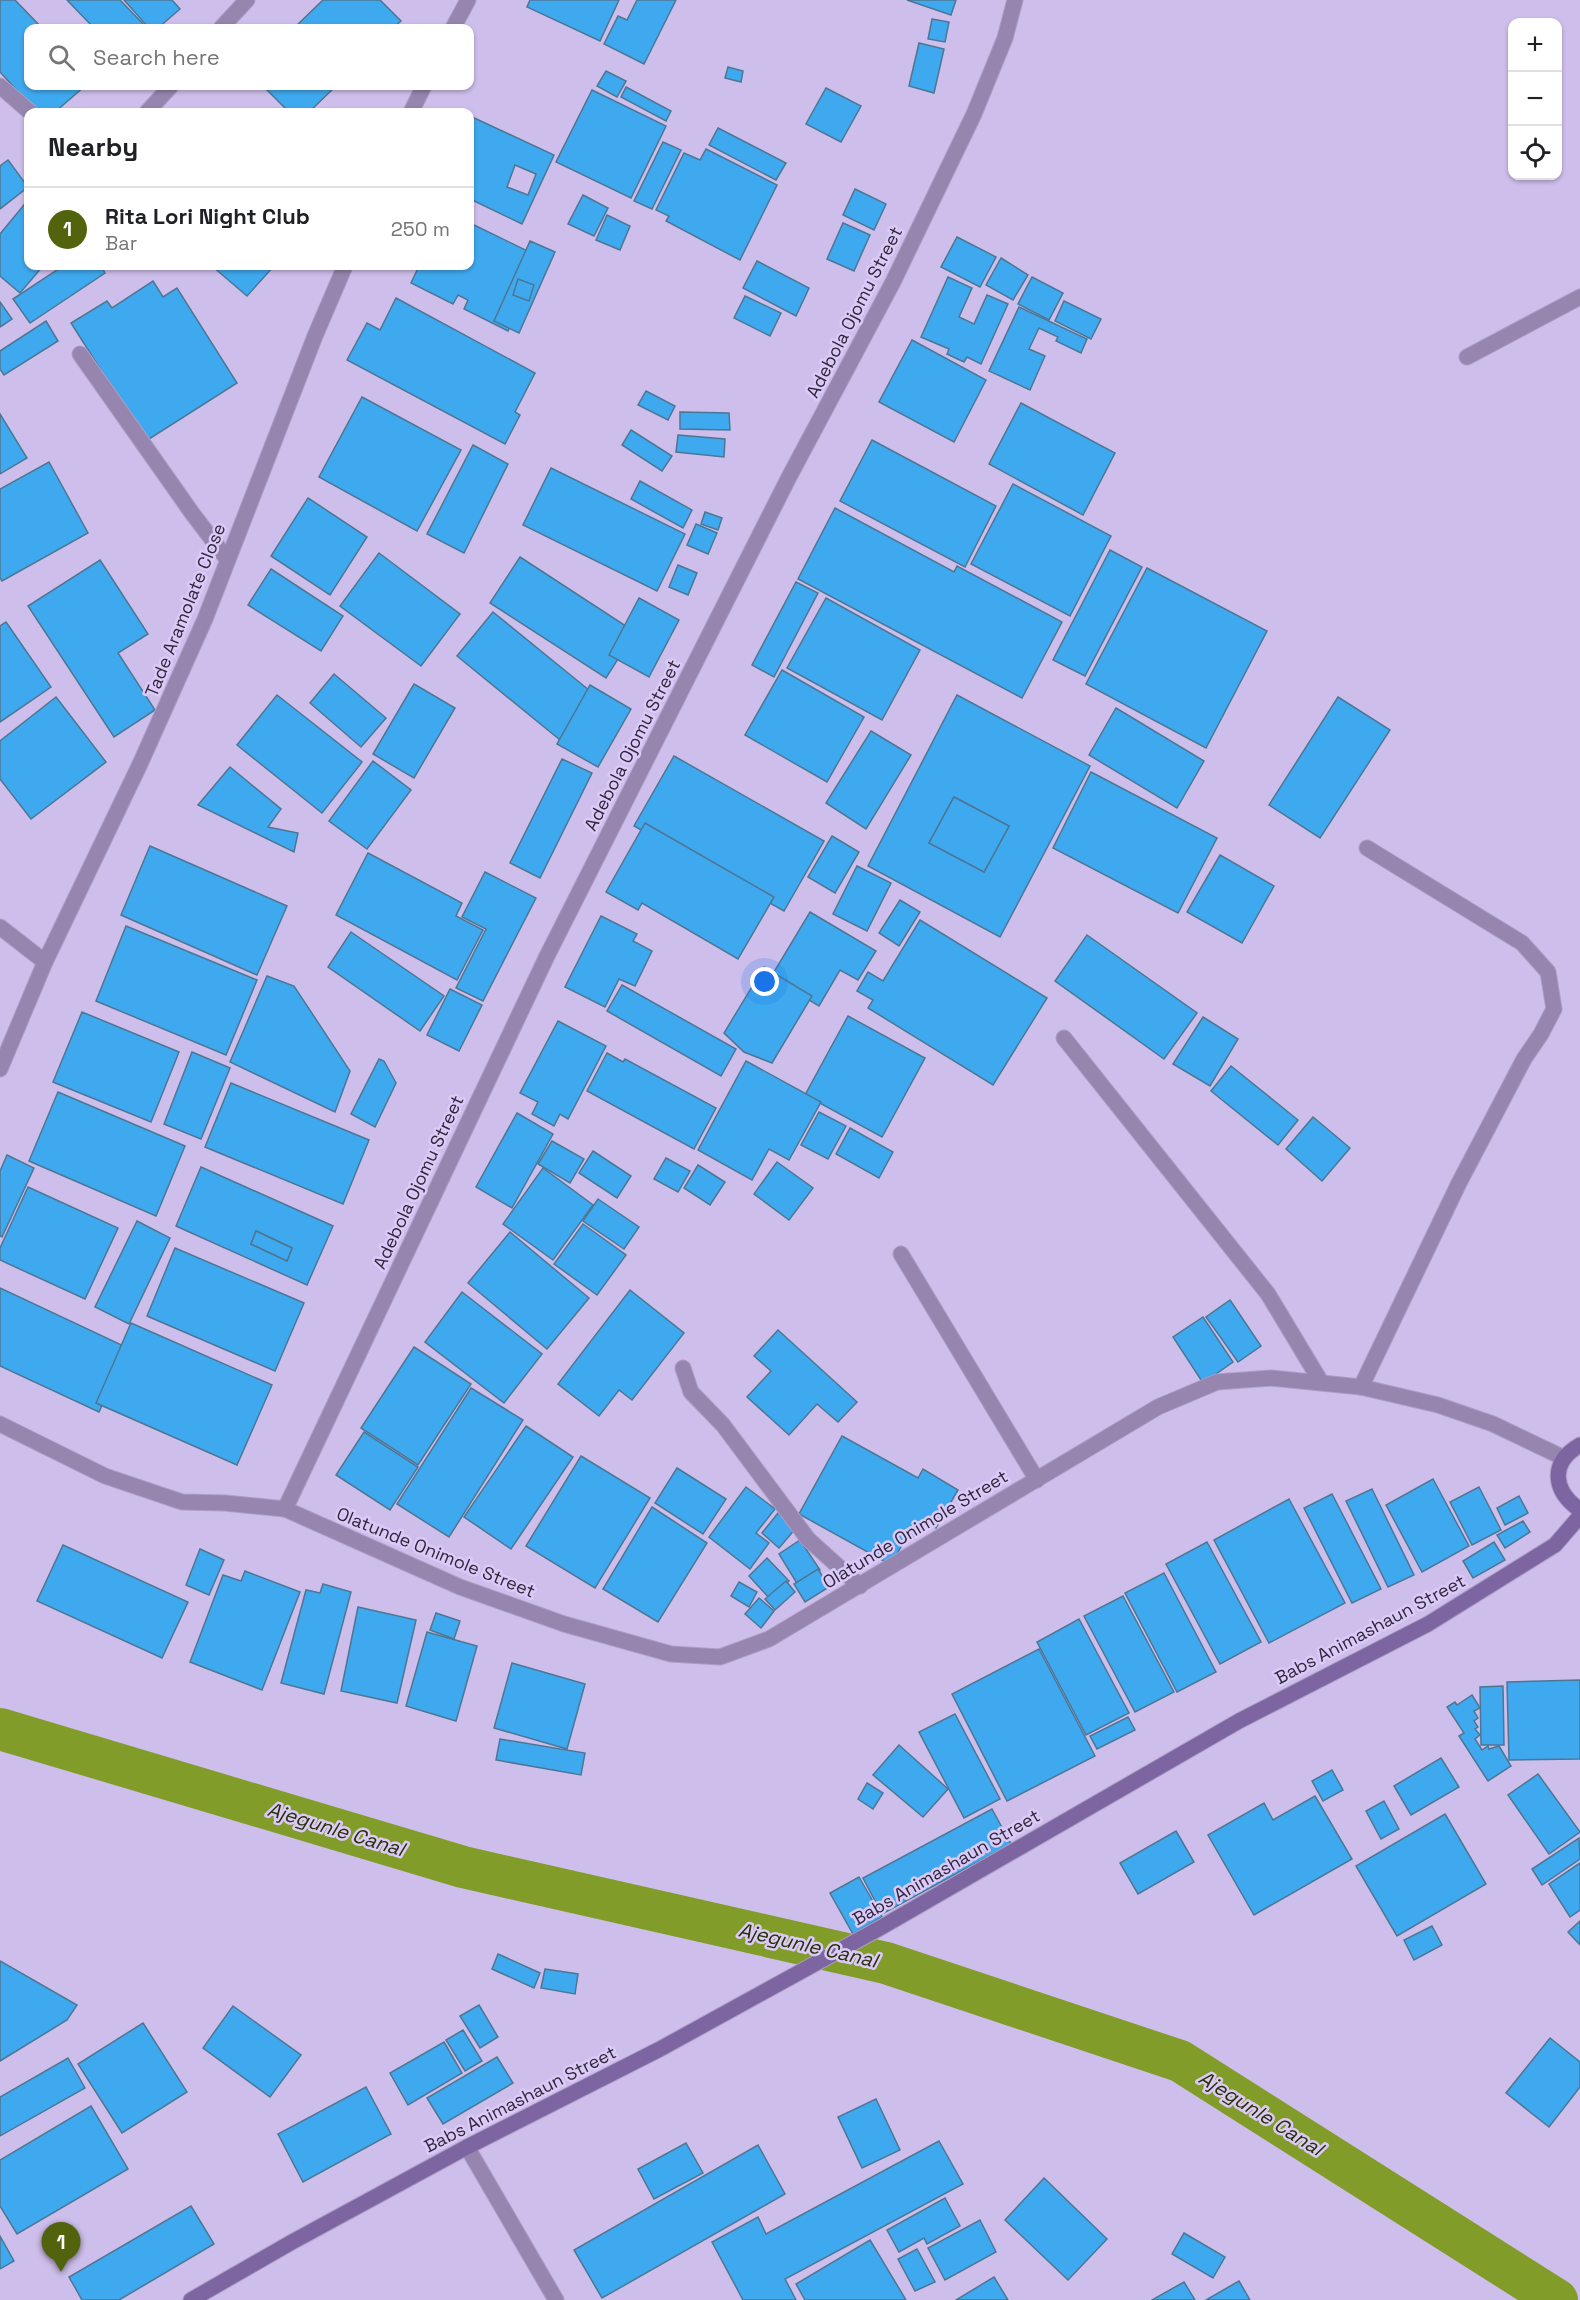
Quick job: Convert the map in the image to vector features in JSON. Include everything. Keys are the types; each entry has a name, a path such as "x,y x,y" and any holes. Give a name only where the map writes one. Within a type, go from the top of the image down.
{"main road":[{"path":"1580,1445 1564,1458 1559,1468 1558,1479 1566,1499 1580,1510"},
{"name":"Babs Animashaun Street","path":"191,2300 467,2147 660,2049 942,1894 1239,1721 1428,1624 1555,1545 1580,1516"}],"street":[{"path":"225,24 247,0"},
{"path":"455,24 468,0"},
{"name":"Adebola Ojomu Street","path":"285,1509 547,956 788,479 893,282 974,114 1005,38 1015,0"},
{"path":"0,86 25,108"},
{"path":"151,108 167,90"},
{"path":"413,108 422,90"},
{"name":"Tade Aramolate Close","path":"0,1069 45,962 140,764 205,619 343,270"},
{"path":"1467,357 1580,297"},
{"path":"80,354 227,559"},
{"path":"1361,1387 1459,1183 1524,1059 1554,1009 1548,972 1522,943 1367,848"},
{"path":"0,927 45,962"},
{"path":"1064,1038 1268,1294 1321,1382"},
{"path":"901,1254 1037,1480"},
{"path":"683,1368 691,1392 723,1425 808,1539 860,1586"},
{"name":"Olatunde Onimole Street","path":"0,1424 105,1476 182,1502 225,1503 285,1509 460,1587 564,1624 671,1654 720,1657 769,1639 1158,1407 1216,1382 1271,1378 1361,1387 1438,1405 1493,1424 1564,1458"},
{"path":"467,2147 556,2300"}],"building":[{"path":"0,0 15,0 38,24 24,24 24,90 80,90 60,108 33,108 0,72"},
{"path":"67,0 120,0 143,24 90,24"},
{"path":"124,0 172,0 180,9 163,24 145,24"},
{"path":"323,0 380,0 401,21 398,24 298,24"},
{"path":"530,0 619,0 600,41 527,7"},
{"path":"637,0 676,0 644,64 604,44 618,16 627,20"},
{"path":"907,0 956,0 951,15"},
{"path":"932,19 949,22 945,42 928,39"},
{"path":"919,43 944,49 934,93 909,86"},
{"path":"728,67 743,71 741,82 725,78"},
{"path":"606,71 626,81 617,97 597,86"},
{"path":"626,87 671,111 666,121 621,97"},
{"path":"826,88 861,106 841,142 806,124"},
{"path":"267,90 332,90 313,108 285,108"},
{"path":"592,90 666,126 631,198 556,162"},
{"path":"474,118 554,155 522,224 474,201","holes":["515,165 536,174 528,195 507,187"]},
{"path":"718,128 786,163 776,180 709,145"},
{"path":"663,142 681,150 652,209 634,201"},
{"path":"706,149 777,185 740,260 666,221 669,216 656,210 684,153 700,160"},
{"path":"8,160 24,182 24,190 0,209 0,166"},
{"path":"855,189 886,204 874,230 843,215"},
{"path":"583,195 608,208 594,236 568,224"},
{"path":"24,205 24,270 40,270 20,293 0,276 0,234"},
{"path":"607,215 630,226 620,250 596,240"},
{"path":"843,223 870,235 854,271 827,259"},
{"path":"474,225 550,262 528,306 522,303 508,331 464,309 468,300 458,295 453,304 411,283 417,270 474,270"},
{"path":"957,237 996,257 980,287 941,267"},
{"path":"530,241 555,252 519,333 494,321","holes":["518,279 534,285 529,301 513,295"]},
{"path":"1001,258 1028,275 1013,300 986,285"},
{"path":"757,261 809,288 796,316 743,288"},
{"path":"57,270 103,270 105,273 30,323 13,299"},
{"path":"217,270 270,270 247,296"},
{"path":"948,277 972,288 959,317 974,324 987,295 1008,304 981,364 967,357 964,362 947,354 949,349 921,337"},
{"path":"1032,277 1063,293 1049,320 1018,304"},
{"path":"153,281 163,297 177,288 237,383 146,441 71,323 107,301 112,308"},
{"path":"745,296 781,313 770,336 734,318"},
{"path":"396,298 535,373 515,412 520,415 505,444 347,360 367,323 380,330"},
{"path":"1064,301 1101,319 1091,339 1055,321"},
{"path":"0,302 12,319 0,327"},
{"path":"1019,307 1087,339 1081,353 1056,341 1058,337 1039,328 1029,349 1045,356 1030,390 989,371"},
{"path":"46,321 58,341 4,375 0,369 0,351"},
{"path":"912,340 986,380 954,442 879,402"},
{"path":"646,391 675,406 668,420 638,405"},
{"path":"362,397 461,450 417,531 319,477"},
{"path":"1021,403 1115,453 1083,515 989,464"},
{"path":"680,412 729,413 730,430 680,429"},
{"path":"0,414 27,458 0,474"},
{"path":"631,430 672,456 662,471 622,445"},
{"path":"678,435 725,439 724,457 676,452"},
{"path":"872,440 996,506 965,567 840,501"},
{"path":"473,445 508,464 464,553 427,534"},
{"path":"49,462 88,533 2,581 0,578 0,489"},
{"path":"551,468 685,534 657,591 523,525"},
{"path":"640,481 692,510 683,528 631,499"},
{"path":"1013,484 1111,536 1070,616 971,564"},
{"path":"308,498 367,537 330,595 271,556"},
{"path":"835,508 954,572 957,566 1062,622 1022,698 798,579"},
{"path":"705,512 722,518 718,530 701,524"},
{"path":"696,524 717,533 708,554 687,545"},
{"path":"1110,550 1142,567 1085,676 1053,660"},
{"path":"379,553 460,614 421,666 340,606"},
{"path":"520,557 635,632 606,678 490,603"},
{"path":"100,560 148,634 118,653 155,710 114,737 28,606"},
{"path":"678,565 697,573 688,595 669,587"},
{"path":"1147,568 1267,631 1206,748 1086,684"},
{"path":"271,569 343,616 321,651 248,605"},
{"path":"796,582 818,593 774,677 752,665"},
{"path":"639,598 679,620 649,677 609,655"},
{"path":"826,598 920,650 882,720 787,668"},
{"path":"493,612 600,699 565,744 457,656"},
{"path":"6,622 51,687 0,722 0,626"},
{"path":"782,670 864,717 827,782 745,735"},
{"path":"334,674 386,718 361,747 310,703"},
{"path":"414,684 455,708 414,778 373,754"},
{"path":"590,685 631,709 598,767 557,744"},
{"path":"277,695 362,762 322,813 237,745"},
{"path":"957,695 1090,766 1000,937 868,866","holes":["954,797 1009,826 984,872 929,843"]},
{"path":"56,697 106,762 31,819 0,779 0,741"},
{"path":"1338,697 1390,730 1320,838 1269,805"},
{"path":"1116,708 1204,761 1177,808 1089,755"},
{"path":"871,731 911,755 866,829 826,803"},
{"path":"674,756 824,841 784,911 634,826"},
{"path":"562,759 592,773 540,878 510,863"},
{"path":"373,761 411,790 367,849 329,821"},
{"path":"230,767 281,809 268,827 298,833 294,852 198,805"},
{"path":"1091,772 1217,838 1178,913 1053,848"},
{"path":"954,797 1009,826 984,872 929,843"},
{"path":"645,823 774,897 738,959 642,903 638,910 606,892"},
{"path":"832,836 859,852 835,893 808,877"},
{"path":"150,846 287,906 257,975 121,915"},
{"path":"368,853 462,903 456,916 483,930 457,980 336,915"},
{"path":"1220,855 1274,886 1242,943 1187,912"},
{"path":"857,866 891,883 867,931 833,914"},
{"path":"485,872 536,898 483,1001 456,988 486,929 462,917"},
{"path":"900,900 920,912 899,946 879,933"},
{"path":"810,912 876,951 858,980 840,970 819,1006 771,977"},
{"path":"601,916 637,934 633,941 652,951 635,986 619,979 605,1007 565,987"},
{"path":"920,920 1047,998 993,1085 868,1008 873,1000 857,991 868,972 883,981"},
{"path":"126,926 257,980 226,1055 96,1001"},
{"path":"351,932 444,996 420,1031 328,967"},
{"path":"1087,935 1197,1013 1164,1059 1055,981"},
{"path":"764,967 812,996 772,1063 744,1052 724,1033"},
{"path":"267,976 294,986 350,1071 335,1112 230,1062"},
{"path":"622,985 736,1049 721,1076 607,1011"},
{"path":"450,989 482,1005 459,1051 427,1035"},
{"path":"82,1012 179,1052 151,1122 53,1082"},
{"path":"848,1016 925,1058 882,1137 805,1095"},
{"path":"1203,1017 1238,1039 1210,1086 1173,1064"},
{"path":"558,1021 606,1046 568,1119 560,1114 554,1126 532,1114 538,1102 520,1093"},
{"path":"192,1052 230,1068 201,1139 164,1124"},
{"path":"607,1053 623,1062 625,1059 716,1108 694,1149 587,1091"},
{"path":"379,1059 384,1061 396,1083 375,1127 351,1114"},
{"path":"746,1061 821,1102 789,1160 769,1149 752,1180 698,1150"},
{"path":"1231,1066 1298,1120 1278,1145 1211,1091"},
{"path":"231,1083 369,1140 343,1204 205,1147"},
{"path":"58,1092 185,1146 156,1216 29,1161"},
{"path":"819,1112 846,1126 828,1159 801,1145"},
{"path":"517,1113 553,1134 512,1208 476,1187"},
{"path":"1313,1117 1350,1148 1322,1181 1286,1149"},
{"path":"850,1128 893,1152 879,1178 836,1154"},
{"path":"552,1141 584,1159 570,1183 538,1164"},
{"path":"593,1151 631,1176 617,1198 579,1173"},
{"path":"7,1155 34,1168 2,1237 0,1236 0,1171"},
{"path":"666,1158 690,1171 678,1192 654,1179"},
{"path":"777,1162 813,1188 789,1220 754,1194"},
{"path":"698,1165 725,1182 710,1205 684,1188"},
{"path":"201,1167 333,1226 307,1285 176,1226","holes":["256,1231 292,1248 287,1261 251,1244"]},
{"path":"543,1168 593,1205 553,1260 503,1224"},
{"path":"28,1187 118,1228 85,1299 0,1260 0,1248"},
{"path":"598,1199 639,1227 624,1249 583,1221"},
{"path":"137,1221 170,1238 129,1324 95,1307"},
{"path":"583,1224 626,1255 597,1295 554,1264"},
{"path":"256,1231 292,1248 287,1261 251,1244"},
{"path":"510,1232 589,1298 547,1349 468,1283"},
{"path":"175,1248 304,1303 275,1371 147,1316"},
{"path":"0,1288 128,1348 99,1412 0,1366"},
{"path":"630,1290 684,1333 632,1400 619,1390 599,1416 558,1384"},
{"path":"462,1292 542,1354 504,1403 425,1342"},
{"path":"1230,1300 1261,1346 1238,1362 1206,1317"},
{"path":"1203,1317 1233,1362 1203,1383 1173,1337"},
{"path":"131,1323 272,1385 237,1465 96,1403"},
{"path":"778,1330 857,1402 838,1422 817,1404 789,1435 747,1397 771,1371 754,1356"},
{"path":"414,1347 471,1384 418,1465 361,1428"},
{"path":"471,1388 523,1420 449,1537 397,1504"},
{"path":"526,1426 573,1457 511,1549 464,1517"},
{"path":"364,1432 418,1467 390,1510 336,1475"},
{"path":"842,1436 918,1478 923,1469 958,1490 936,1528 923,1521 912,1539 907,1536 891,1565 799,1514"},
{"path":"581,1456 650,1498 595,1588 526,1546"},
{"path":"677,1468 726,1499 703,1534 655,1503"},
{"path":"1433,1479 1469,1546 1422,1572 1386,1505"},
{"path":"746,1487 775,1509 756,1533 769,1543 750,1569 709,1537"},
{"path":"1479,1487 1501,1530 1472,1545 1450,1502"},
{"path":"1372,1489 1414,1575 1388,1587 1346,1501"},
{"path":"1332,1494 1381,1589 1352,1603 1304,1508"},
{"path":"1519,1496 1528,1513 1505,1525 1497,1508"},
{"path":"1289,1499 1345,1603 1269,1643 1214,1540"},
{"path":"652,1507 707,1543 658,1622 603,1589"},
{"path":"778,1513 796,1528 779,1548 762,1533"},
{"path":"1523,1521 1530,1532 1505,1548 1497,1535"},
{"path":"800,1540 820,1570 798,1585 779,1554"},
{"path":"1207,1542 1261,1642 1220,1664 1166,1564"},
{"path":"1494,1542 1505,1560 1473,1578 1463,1561"},
{"path":"63,1545 188,1602 162,1658 37,1601"},
{"path":"200,1549 224,1560 209,1595 186,1585"},
{"path":"767,1558 789,1581 770,1599 749,1576"},
{"path":"818,1569 829,1587 805,1602 794,1584"},
{"path":"245,1571 300,1592 262,1690 190,1662 223,1575 241,1581"},
{"path":"1164,1573 1216,1672 1177,1692 1125,1593"},
{"path":"786,1581 795,1592 775,1610 765,1599"},
{"path":"739,1582 757,1592 749,1607 731,1596"},
{"path":"323,1584 351,1592 324,1694 281,1683 306,1590 320,1593"},
{"path":"1123,1596 1174,1692 1135,1712 1084,1616"},
{"path":"759,1598 774,1611 761,1628 745,1614"},
{"path":"358,1607 416,1620 397,1703 341,1691"},
{"path":"436,1613 460,1621 454,1639 430,1630"},
{"path":"1079,1619 1129,1713 1086,1735 1037,1642"},
{"path":"427,1632 477,1646 456,1721 406,1706"},
{"path":"1039,1649 1095,1756 1007,1801 952,1694"},
{"path":"512,1663 585,1684 567,1749 494,1728"},
{"path":"1580,1680 1580,1759 1509,1760 1507,1682"},
{"path":"1503,1686 1504,1745 1481,1745 1480,1687"},
{"path":"1472,1695 1480,1708 1474,1711 1478,1718 1474,1721 1478,1727 1475,1729 1480,1735 1475,1739 1482,1750 1488,1746 1489,1749 1499,1746 1511,1766 1488,1781 1459,1736 1464,1733 1447,1707 1455,1702 1457,1705"},
{"path":"955,1714 1000,1799 964,1818 919,1732"},
{"path":"1128,1717 1135,1730 1097,1749 1090,1736"},
{"path":"500,1739 585,1753 581,1775 496,1760"},
{"path":"899,1745 948,1789 923,1817 873,1775"},
{"path":"1441,1758 1459,1787 1411,1815 1394,1786"},
{"path":"1332,1770 1343,1790 1323,1801 1312,1781"},
{"path":"1538,1774 1580,1832 1549,1854 1508,1795"},
{"path":"867,1783 883,1793 873,1809 858,1799"},
{"path":"1315,1796 1352,1859 1254,1915 1208,1835 1264,1803 1273,1820"},
{"path":"1384,1801 1399,1829 1381,1839 1366,1811"},
{"path":"992,1809 1011,1844 882,1914 863,1878"},
{"path":"1445,1814 1486,1884 1397,1936 1356,1866"},
{"path":"1176,1831 1194,1862 1138,1894 1120,1863"},
{"path":"1579,1838 1580,1859 1542,1885 1532,1869"},
{"path":"1580,1863 1580,1910 1570,1917 1549,1884"},
{"path":"859,1877 882,1917 853,1934 830,1893"},
{"path":"1580,1921 1580,1945 1568,1932"},
{"path":"1432,1926 1442,1945 1414,1960 1404,1940"},
{"path":"498,1954 540,1973 534,1988 492,1969"},
{"path":"0,1961 77,2005 67,2020 0,2061"},
{"path":"545,1969 578,1974 575,1994 541,1988"},
{"path":"479,2005 498,2037 480,2048 460,2016"},
{"path":"233,2006 301,2055 270,2097 203,2048"},
{"path":"143,2023 187,2092 122,2133 78,2064"},
{"path":"463,2030 482,2061 465,2071 446,2040"},
{"path":"1550,2038 1580,2062 1580,2087 1549,2127 1506,2093"},
{"path":"444,2042 462,2073 408,2105 390,2073"},
{"path":"497,2057 513,2083 443,2124 427,2098"},
{"path":"68,2058 85,2088 0,2136 0,2097"},
{"path":"366,2087 391,2134 303,2182 278,2134"},
{"path":"876,2099 900,2150 862,2168 838,2117"},
{"path":"91,2106 128,2169 17,2234 0,2206 0,2160"},
{"path":"939,2141 963,2184 785,2279 796,2300 743,2300 712,2242 758,2217 766,2234"},
{"path":"686,2143 703,2173 654,2199 638,2169"},
{"path":"758,2145 785,2194 602,2298 574,2250"},
{"path":"1044,2178 1107,2239 1068,2280 1005,2220"},
{"path":"945,2198 960,2226 927,2244 924,2238 899,2252 887,2230"},
{"path":"191,2206 214,2244 119,2300 82,2300 69,2277"},
{"path":"980,2220 996,2252 945,2280 928,2248"},
{"path":"1184,2233 1225,2257 1213,2278 1172,2254"},
{"path":"0,2236 14,2261 0,2269"},
{"path":"870,2240 906,2300 805,2300 796,2284"},
{"path":"917,2249 935,2282 915,2291 898,2259"},
{"path":"994,2277 1008,2300 956,2300"},
{"path":"1239,2281 1250,2300 1206,2300"},
{"path":"1184,2282 1195,2300 1152,2300"}],"waterway":[{"name":"Ajegunle Canal","path":"0,1729 463,1867 886,1963 1180,2061 1557,2300"}],"place":[{"name":"Rita Lori Night Club","path":"61,2272"}]}
